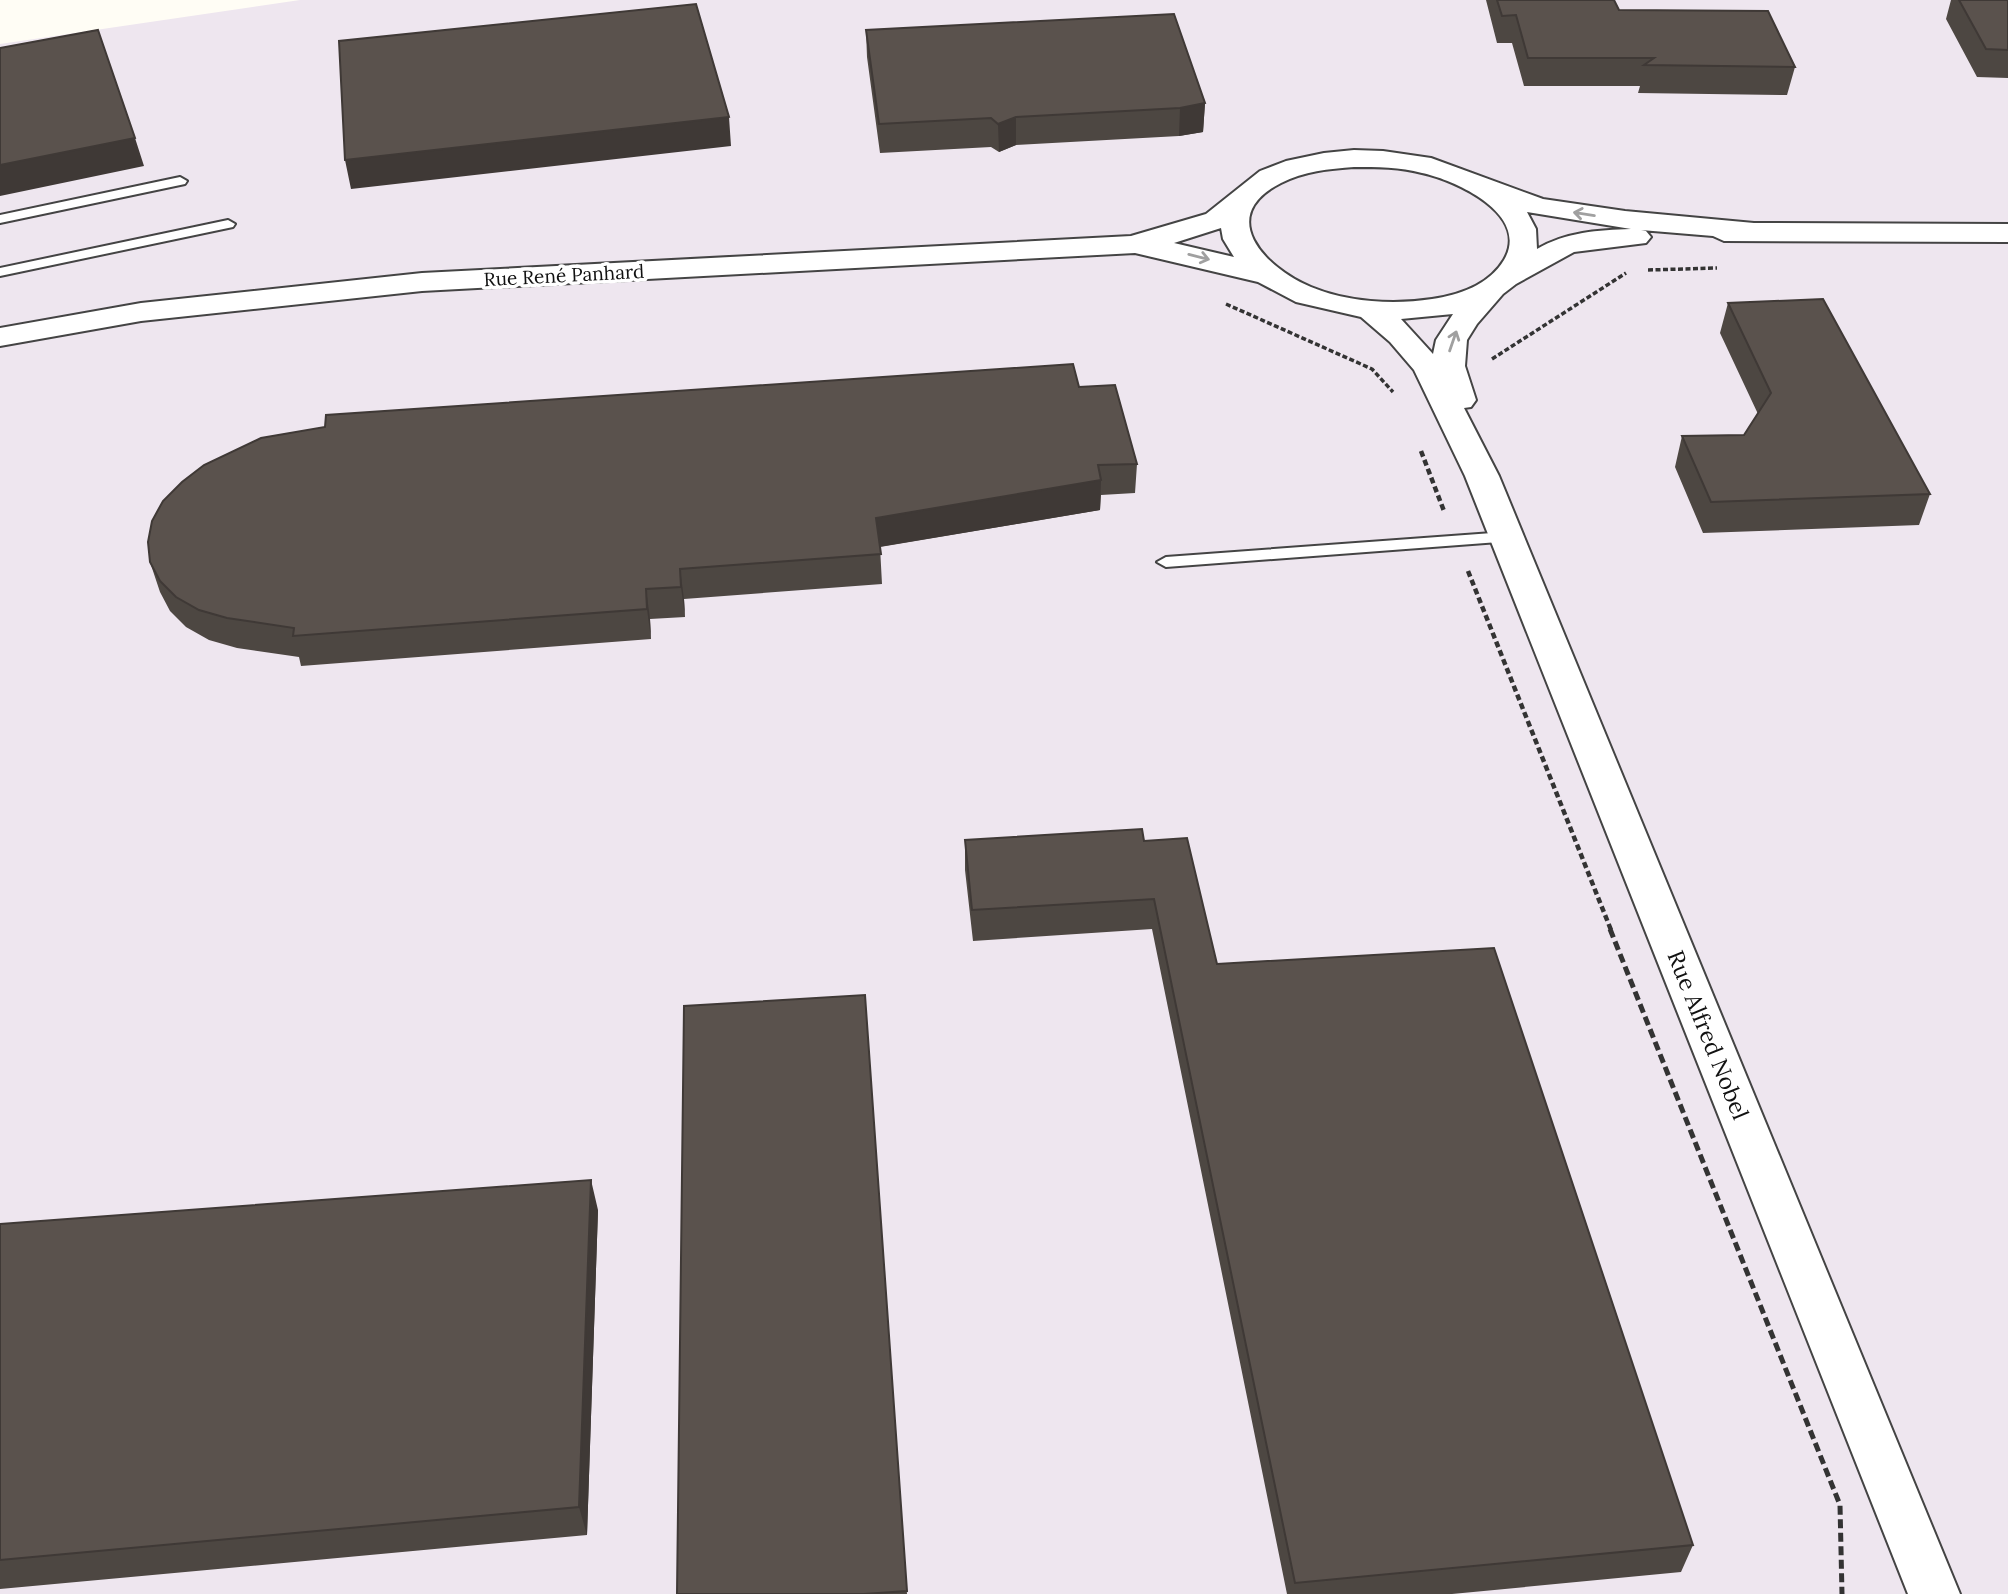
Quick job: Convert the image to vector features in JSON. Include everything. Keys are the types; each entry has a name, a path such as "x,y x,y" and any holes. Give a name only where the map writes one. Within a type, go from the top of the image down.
{"street":[{"name":"Rue René Panhard","path":"0,337 141,312 422,282 1132,245 1189,230 1216,219 1269,178 1301,165 1345,158 1384,158 1431,166 1487,190"},
{"path":"1487,190 1546,208 1749,231"},
{"path":"1487,190 1511,210 1524,236 1524,250 1501,283"},
{"path":"1244,198 1236,213 1235,233 1243,252 1266,275 1306,296 1371,310 1423,310 1456,304 1501,283 1565,244 1598,239 1749,231 2008,233"},
{"name":"Rue René Panhard","path":"1132,245 1187,254 1266,275"},
{"name":"Rue Alfred Nobel","path":"1450,395 1449,345 1460,322 1501,283"},
{"name":"Rue Alfred Nobel","path":"1371,310 1401,335 1450,395 1934,1594"}],"lane":[{"path":"0,219 180,181"},
{"path":"0,272 228,224"},
{"path":"1166,562 1506,537"}],"path":[{"path":"1643,270 1722,268"},
{"path":"1226,304 1372,369 1401,401 1494,391 1491,359 1630,270"},
{"path":"1416,439 1840,1505 1842,1594"}],"shaded area":[{"path":"300,0 2008,0 2008,1594 0,1594 0,44"}],"building":[{"path":"1497,0 1614,0 1619,10 1768,11 1795,67 1644,65 1654,58 1528,58 1516,15 1502,16"},
{"path":"1959,0 2008,0 2008,50 1986,49"},
{"path":"696,4 729,117 345,160 339,41"},
{"path":"1174,14 1205,103 1180,108 1016,117 998,124 991,118 879,124 866,30"},
{"path":"98,30 135,138 0,165 0,48"},
{"path":"1823,299 1930,494 1711,502 1682,436 1744,435 1771,393 1728,303"},
{"path":"1073,364 1079,387 1115,385 1137,464 1098,465 1101,480 876,518 881,554 680,569 681,587 646,589 647,609 293,636 294,628 227,618 199,610 176,597 160,581 150,562 148,542 152,521 163,501 182,482 204,465 261,438 325,427 326,415"},
{"path":"1142,829 1144,841 1187,838 1217,964 1494,948 1693,1545 1295,1583 1154,899 972,910 965,840"},
{"path":"865,995 907,1591 864,1594 677,1594 684,1006"},
{"path":"591,1180 579,1507 0,1560 0,1224"}]}
